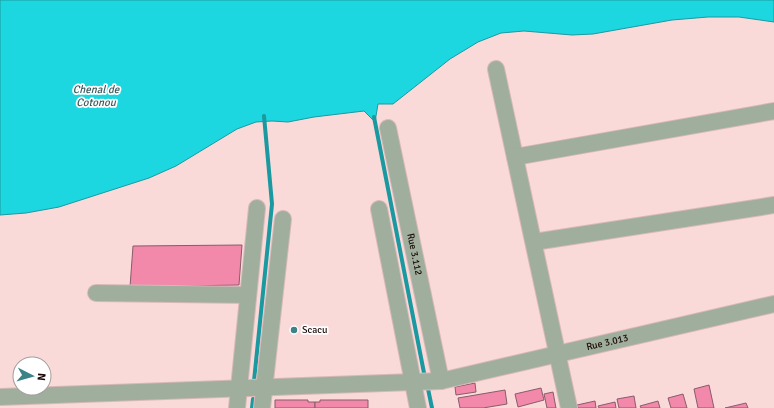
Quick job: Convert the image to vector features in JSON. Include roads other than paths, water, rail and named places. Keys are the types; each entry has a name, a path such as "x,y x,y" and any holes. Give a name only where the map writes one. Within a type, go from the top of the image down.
{"street":[{"path":"496,69 569,408"},
{"path":"516,157 774,111"},
{"name":"Rue 3.112","path":"388,128 441,381"},
{"path":"534,242 774,205"},
{"path":"236,408 257,208"},
{"path":"379,209 418,408"},
{"path":"262,408 283,219"},
{"path":"96,293 248,295"},
{"name":"Rue 3.013","path":"0,397 441,381 774,304"}],"water":[{"name":"Chenal de Cotonou","path":"0,0 774,0 774,22 739,17 708,17 672,20 593,34 572,35 524,31 501,33 478,42 450,59 393,104 378,104 375,122 364,111 314,117 288,122 256,122 237,129 176,166 149,178 59,207 26,213 0,215"}],"waterway":[{"path":"254,381 272,204 264,116"},
{"path":"374,117 425,378"},
{"path":"427,384 432,408"},
{"path":"252,408 253,399"}],"place":[{"name":"Scacu","path":"294,330"}]}
